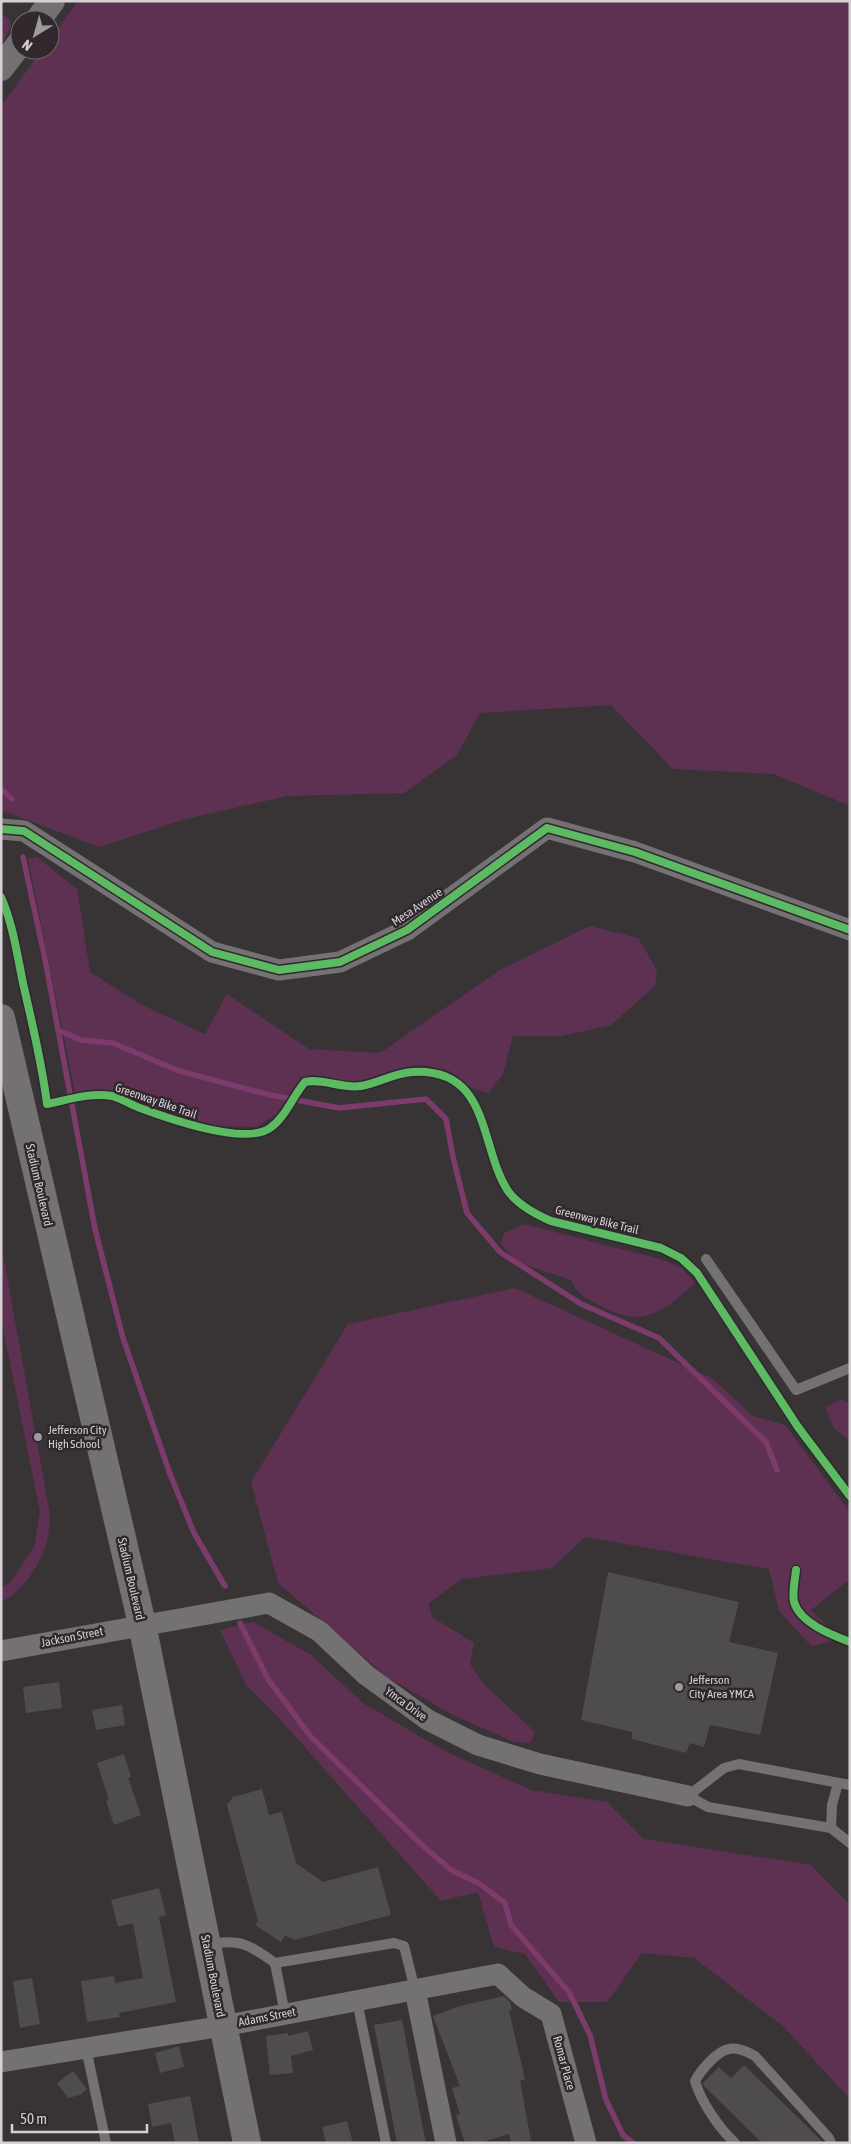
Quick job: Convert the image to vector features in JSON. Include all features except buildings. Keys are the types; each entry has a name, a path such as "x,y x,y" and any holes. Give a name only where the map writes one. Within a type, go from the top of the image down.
{"main road":[{"name":"Stadium Boulevard","path":"1,1018 142,1624 247,2143"}],"street":[{"path":"1,68 10,56"},
{"name":"Mesa Avenue","path":"1,829 24,831 212,952 279,970 340,962 407,930 547,828 635,852 850,930"},
{"name":"Ymca Drive","path":"142,1624 269,1603 319,1632 366,1675 428,1720 478,1745 540,1764 688,1796"},
{"name":"Jackson Street","path":"1,1651 142,1624"},
{"name":"Adams Street","path":"1,2062 223,2026 498,1974 523,1997"},
{"path":"415,1990 446,2143"},
{"name":"Romar Place","path":"523,1997 551,2014 586,2143"}],"lane":[{"path":"706,1259 796,1390 850,1368"},
{"path":"850,1786 838,1782 739,1764 724,1768 688,1796 708,1807 831,1828 850,1843"},
{"path":"831,1828 832,1806 838,1782"},
{"path":"206,1944 229,1941 250,1946 274,1962 394,1943 404,1946 415,1990"},
{"path":"274,1962 285,2014"},
{"path":"357,2000 386,2143"},
{"path":"86,2048 106,2143"},
{"path":"735,2143 698,2094 695,2080 712,2059 728,2048 744,2050 755,2056 829,2138 831,2143"}],"shaded area":[{"path":"78,1 850,1 850,806 774,774 673,769 611,705 480,713 457,755 404,793 287,796 186,819 99,847 1,810 1,106 35,60 60,60 60,26"},
{"path":"1,13 9,19 10,28 1,46"},
{"path":"37,857 77,889 90,972 142,1005 205,1034 227,994 309,1049 380,1053 500,970 590,926 638,938 657,970 655,986 611,1025 562,1036 513,1036 503,1074 488,1093 469,1087 449,1071 422,1065 401,1068 360,1081 331,1081 317,1076 302,1077 278,1113 257,1127 214,1126 174,1116 132,1098 100,1089 75,1093 28,859"},
{"path":"524,1224 664,1260 682,1268 695,1283 673,1302 651,1314 640,1317 614,1312 582,1295 571,1280 517,1262 501,1244 504,1233"},
{"path":"1,1243 50,1514 47,1541 40,1561 29,1578 8,1598 1,1602 1,1587 10,1583 34,1547 40,1512 1,1318"},
{"path":"515,1288 713,1379 753,1416 785,1425 850,1512 850,1579 811,1610 827,1626 830,1642 811,1646 779,1611 769,1569 585,1537 552,1568 462,1579 429,1603 432,1617 474,1643 470,1664 484,1684 535,1732 531,1743 514,1742 453,1715 388,1678 278,1583 251,1482 348,1324"},
{"path":"842,1399 850,1405 850,1441 834,1428 825,1407"},
{"path":"253,1622 311,1655 363,1703 445,1751 531,1790 607,1802 644,1839 811,1865 850,1905 850,2099 783,2026 694,1958 642,1953 607,2002 559,2002 525,1954 494,1947 478,1892 441,1901 278,1717 246,1685 220,1630"}],"waterway":[{"path":"1,789 12,799"},
{"path":"23,857 45,959 95,1229 123,1338 170,1474 194,1533 225,1586"},
{"path":"58,1030 81,1040 113,1043 179,1071 270,1095 339,1108 426,1099 446,1119 467,1213 500,1252 581,1304 659,1338 766,1442 777,1470"},
{"path":"240,1623 268,1679 311,1737 422,1845 451,1870 480,1884 505,1903 511,1925 569,1992 590,2035 606,2100 623,2135 633,2143"}],"cycle path":[{"path":"1,829 24,831 212,952 279,970 340,962 407,930 547,828 635,852 850,930"},
{"name":"Greenway Bike Trail","path":"1,897 14,939 40,1058 47,1104 87,1096 112,1096 168,1118 205,1128 243,1134 258,1133 275,1124 285,1113 305,1082 319,1081 354,1087 412,1072 438,1074 456,1082 469,1096 479,1113 499,1173 508,1191 522,1205 551,1221 661,1248 681,1258 697,1273 798,1427 850,1496"},
{"path":"796,1570 793,1594 797,1609 818,1627 850,1642"}],"place":[{"name":"Jefferson City High School","path":"38,1437"},
{"name":"Jefferson City Area YMCA","path":"679,1687"}]}
